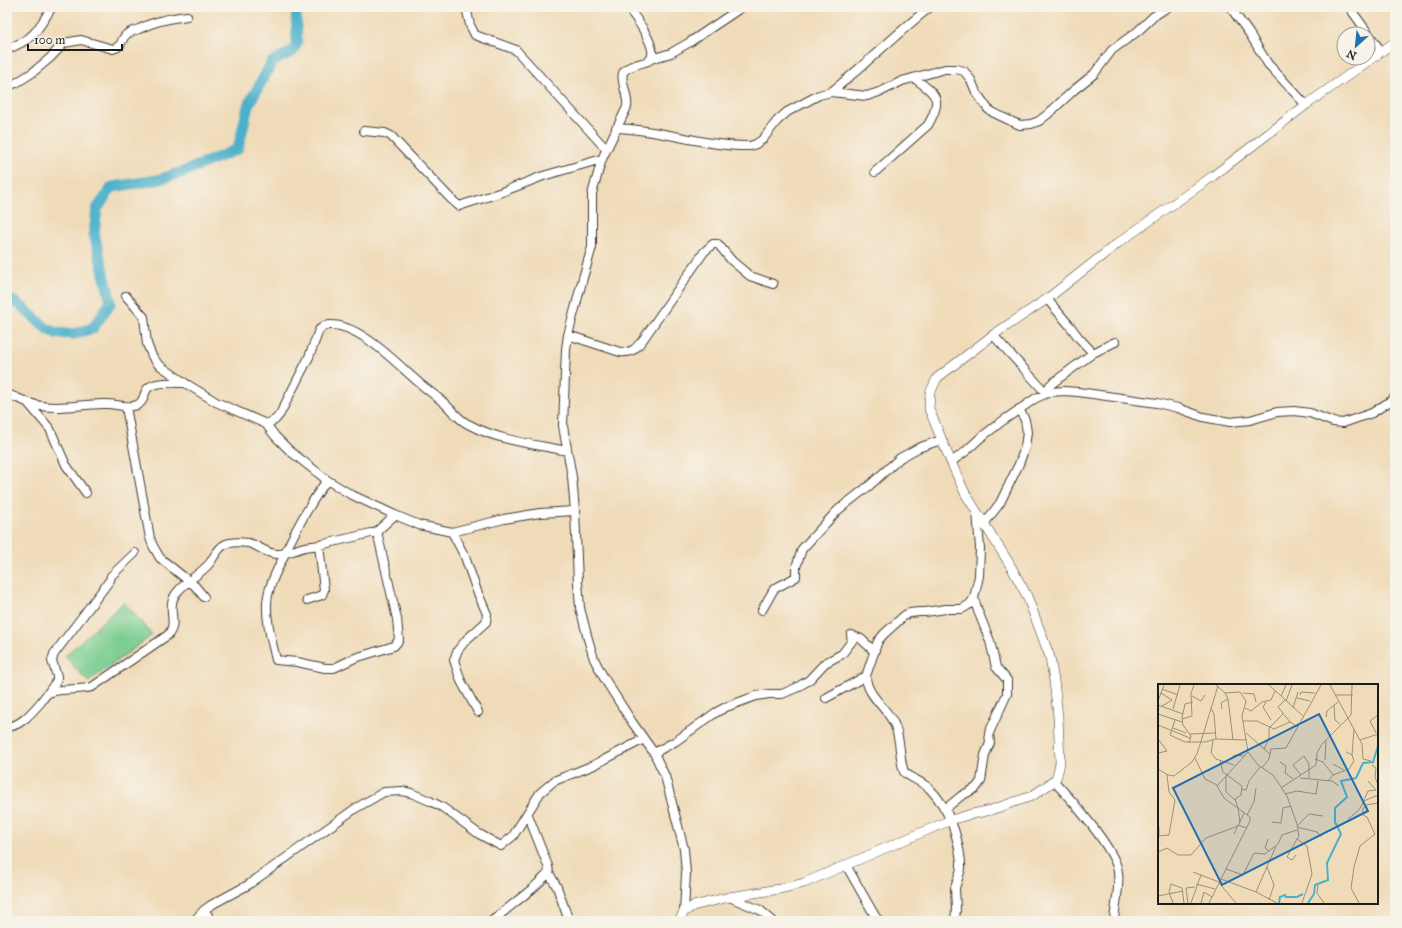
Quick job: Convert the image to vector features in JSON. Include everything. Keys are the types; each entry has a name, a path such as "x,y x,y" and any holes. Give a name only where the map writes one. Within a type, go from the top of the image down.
{"street":[{"path":"7,49 28,40 35,33 52,7"},
{"path":"466,7 470,25 476,35 516,50 606,149"},
{"path":"627,7 650,41 652,50 651,59"},
{"path":"679,921 684,912 686,873 684,849 665,776 654,753 618,702 594,659 580,608 572,477 563,426 566,349 568,335 583,278 592,252 592,194 602,159 626,110 628,102 622,76 624,72 626,69 671,53 742,7"},
{"path":"831,92 855,73 890,40 930,7"},
{"path":"616,128 631,128 712,143 750,146 763,139 777,120 787,112 826,92 867,96 882,91 902,81 945,69 960,70 967,74 976,92 988,109 994,114 1020,125 1031,124 1039,121 1048,114 1094,74 1112,50 1138,31 1154,16 1168,7"},
{"path":"1230,7 1249,33 1268,64 1306,105"},
{"path":"1349,7 1381,51"},
{"path":"7,86 16,83 32,73 50,58 64,43 81,40 113,49 118,48 127,34 164,19 187,16"},
{"path":"684,912 693,906 729,897 780,889 798,884 951,820 991,810 1032,796 1054,781 1057,776 1060,763 1058,717 1050,657 1027,596 1009,563 965,493 929,409 930,393 937,378 993,335 1047,299 1118,243 1213,176 1306,105 1395,42"},
{"path":"875,172 928,125 935,112 937,101 934,95 914,78"},
{"path":"364,131 385,133 391,136 459,206 543,176 602,159"},
{"path":"568,335 620,352 634,350 642,341 704,252 713,244 718,244 732,261 750,276 772,284"},
{"path":"126,296 144,317 147,344 152,356 158,364 185,383 222,404 266,424 275,436 290,451 326,480 350,494 419,525 452,532 504,518 540,512 575,511"},
{"path":"1047,299 1093,353"},
{"path":"266,424 275,420 280,414 309,357 320,330 324,326 333,325 350,330 379,346 420,384 467,424 512,441 567,451"},
{"path":"993,335 1046,393"},
{"path":"1046,393 1050,385 1093,353 1115,342"},
{"path":"7,394 35,405 45,407 105,404 126,407 139,405 142,402 148,388 169,383 185,383"},
{"path":"951,462 1019,409 1046,393 1057,391 1158,403 1178,408 1203,418 1230,422 1250,420 1277,412 1294,411 1310,413 1343,424 1372,413 1395,398"},
{"path":"26,401 50,429 66,465 86,493"},
{"path":"126,407 150,538 160,558 190,581 204,597"},
{"path":"984,524 1000,503 1019,464 1025,447 1027,432 1025,420 1019,409"},
{"path":"762,610 774,589 796,577 796,567 802,549 838,510 870,485 900,458 918,448 942,440"},
{"path":"326,480 316,495 284,554 271,585 267,602 268,618 276,660 297,662 325,668 334,668 356,658 394,646 398,640 395,608 378,536 375,533"},
{"path":"955,921 955,888 961,869 961,862 951,820 946,810 930,789 904,772 896,726 890,716 879,704 866,679 866,676 878,641 905,615 910,613 946,609 962,609 970,604 974,598 979,576 980,562 977,512"},
{"path":"48,693 92,687 168,635 172,631 171,604 178,590 205,569 221,546 233,543 249,543 270,554 284,554 306,547 375,533 395,515"},
{"path":"452,532 465,557 487,614 486,622 466,640 458,650 454,660 461,680 478,712"},
{"path":"307,600 322,595 324,590 319,545"},
{"path":"7,727 13,727 26,718 48,693 57,680 52,661 54,654 70,631 95,601 110,580 111,576 135,553"},
{"path":"946,810 961,796 976,788 980,781 985,755 990,743 989,733 1007,694 1007,680 996,667 990,641 974,598"},
{"path":"654,753 726,707 756,696 782,694 810,680 825,663 842,654 852,641 851,635 861,639 874,651"},
{"path":"826,698 866,676"},
{"path":"194,921 204,910 248,885 356,808 384,792 402,791 430,801 442,807 480,834 501,846 513,836 528,815 540,794 554,781 594,765 644,739"},
{"path":"1054,781 1078,807 1114,859 1118,872 1114,921"},
{"path":"528,815 548,866 549,873 557,887 569,921"},
{"path":"846,865 874,916 879,921"},
{"path":"492,921 532,889 549,873"},
{"path":"729,897 760,910 773,921"},
{"path":"204,910 212,921"}],"green space":[{"path":"124,602 152,635 88,682 65,656"}],"waterway":[{"path":"7,298 20,305 46,328 56,333 74,334 93,328 111,302 94,234 97,209 112,187 157,180 183,172 238,149 248,106 272,62 293,51 297,43 296,7"}]}
